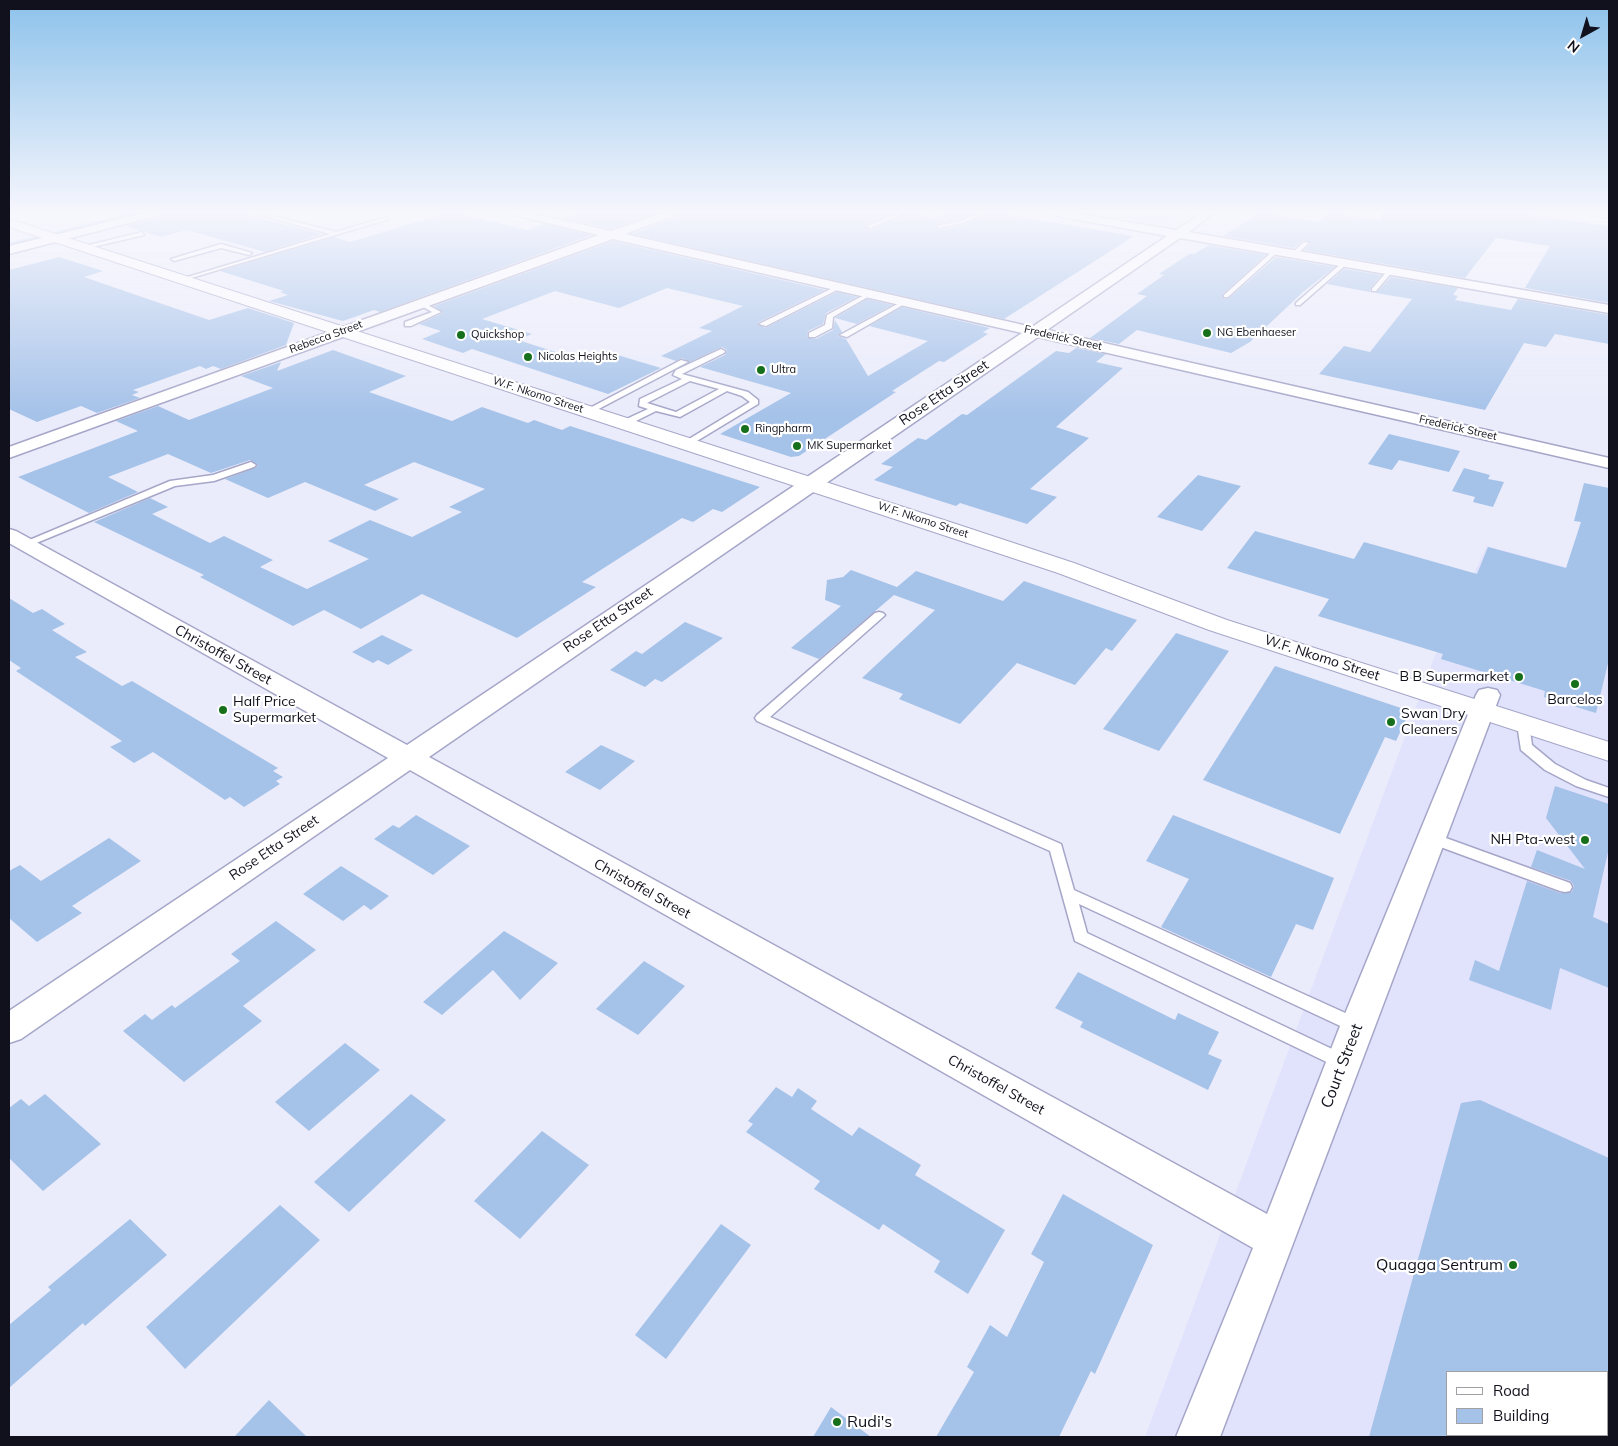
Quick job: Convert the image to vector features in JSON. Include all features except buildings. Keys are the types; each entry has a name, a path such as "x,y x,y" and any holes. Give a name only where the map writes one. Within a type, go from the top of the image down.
{"main road":[{"name":"W.F. Nkomo Street","path":"188,280 1066,568 1218,625 1486,703 1609,733"},
{"name":"W.F. Nkomo Street","path":"1486,703 1523,724 1609,752"}],"street":[{"name":"Rebecca Street","path":"9,453 483,280"},
{"name":"Frederick Street","path":"810,280 1609,463"},
{"name":"Rose Etta Street","path":"9,1029 1108,280"},
{"path":"1445,280 1609,309"},
{"name":"Christoffel Street","path":"17,540 406,758 1276,1240"},
{"name":"Court Street","path":"1198,1437 1276,1240 1357,1026 1486,703"}],"lane":[{"path":"1226,296 1243,280"},
{"path":"1298,304 1325,280"},
{"path":"1374,290 1382,280"},
{"path":"763,324 839,287"},
{"path":"819,317 868,293"},
{"path":"812,335 829,326 829,316 868,293"},
{"path":"844,335 905,302"},
{"path":"408,324 438,312 420,303"},
{"path":"588,411 717,349 677,374 745,394 755,402 687,444"},
{"path":"688,378 642,402 654,409 677,414 725,389"},
{"path":"625,423 654,409"},
{"path":"17,540 173,483 214,478 251,465"},
{"path":"879,615 761,718 1056,848 1080,937 1343,1062"},
{"path":"1523,724 1526,747 1550,767 1581,783 1609,793"},
{"path":"1432,838 1566,887"},
{"path":"1068,894 1357,1026"}],"shaded area":[{"path":"1487,546 1609,579 1609,1437 1145,1437 1434,658"}],"place":[{"name":"NG Ebenhaeser","path":"1207,333"},
{"name":"Quickshop","path":"461,335"},
{"name":"Nicolas Heights","path":"528,357"},
{"name":"Ultra","path":"761,370"},
{"name":"Ringpharm","path":"745,429"},
{"name":"MK Supermarket","path":"797,446"},
{"name":"B B Supermarket","path":"1519,677"},
{"name":"Barcelos","path":"1575,684"},
{"name":"Half Price Supermarket","path":"223,710"},
{"name":"Swan Dry Cleaners","path":"1391,722"},
{"name":"NH Pta-west","path":"1585,840"},
{"name":"Quagga Sentrum","path":"1513,1265"},
{"name":"Rudi's","path":"837,1422"}]}
